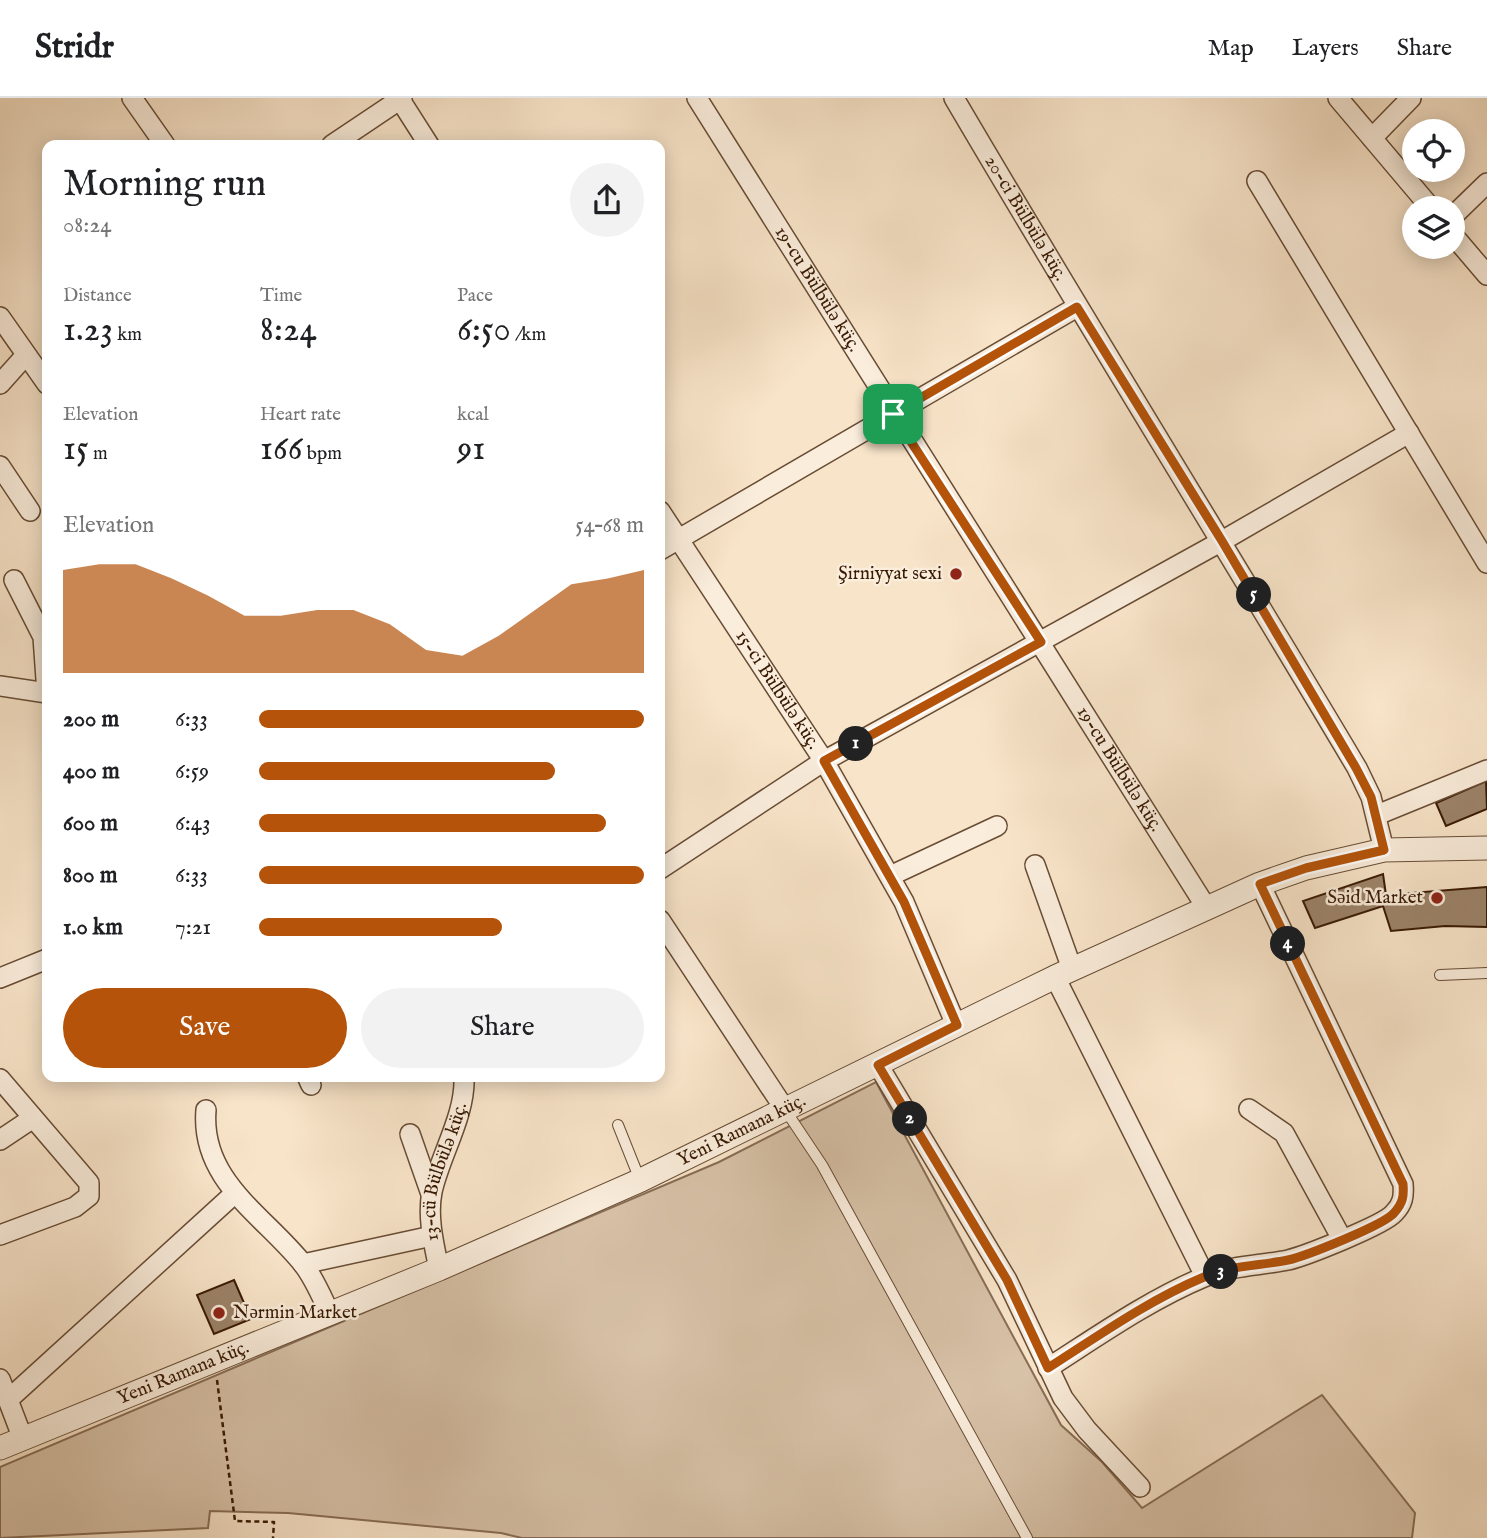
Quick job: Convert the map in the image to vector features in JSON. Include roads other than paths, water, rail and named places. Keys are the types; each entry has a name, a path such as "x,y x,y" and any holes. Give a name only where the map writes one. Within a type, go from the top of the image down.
{"street":[{"path":"132,98 161,140"},
{"name":"19-cu Bülbülə küç.","path":"696,98 1206,907"},
{"name":"20-ci Bülbülə küç.","path":"954,98 1356,768 1377,815 1384,850"},
{"path":"1338,98 1421,196"},
{"path":"1372,138 1411,98"},
{"path":"339,140 400,99 426,140"},
{"path":"1257,181 1487,562"},
{"path":"1465,204 1487,183"},
{"path":"1465,249 1487,275"},
{"path":"665,547 1077,307"},
{"path":"0,317 42,378"},
{"path":"0,384 25,356"},
{"path":"665,866 824,761 1222,541 1409,432"},
{"path":"0,466 30,511"},
{"name":"15-ci Bülbülə küç.","path":"665,519 824,761 890,876 957,1025"},
{"path":"14,580 42,635"},
{"path":"0,686 42,692"},
{"path":"1377,815 1487,770"},
{"path":"890,876 997,826"},
{"name":"Yeni Ramana küç.","path":"0,1448 439,1269 641,1180 1063,973 1260,884 1306,868 1384,850 1487,848"},
{"path":"1035,865 1063,973 1205,1276"},
{"path":"1048,1368 1132,1316 1205,1276 1249,1264 1287,1260 1342,1239 1393,1215 1404,1199 1403,1184 1260,884"},
{"path":"665,930 786,1111"},
{"path":"0,978 42,961"},
{"path":"878,1065 1007,1280 1063,1398 1087,1430 1140,1487"},
{"path":"0,1079 89,1183 89,1196 75,1207 0,1235"},
{"name":"13-cü Bülbülə küç.","path":"439,1269 432,1236 431,1194 454,1124 463,1082"},
{"path":"1249,1109 1284,1133 1342,1239"},
{"path":"206,1110 204,1132 209,1149 234,1194 303,1264 329,1312"},
{"path":"0,1140 33,1118"},
{"path":"410,1134 431,1194"},
{"path":"10,1398 234,1194"},
{"path":"303,1264 432,1236"},
{"path":"0,1379 10,1398 23,1439"}],"lane":[{"path":"1440,975 1487,973"},
{"path":"786,1111 822,1165 1027,1538"},
{"path":"618,1125 641,1180"}],"place":[{"name":"Şirniyyat sexi","path":"956,574"},
{"name":"Səid Market","path":"1437,898"},
{"name":"Nərmin Market","path":"219,1313"}]}
